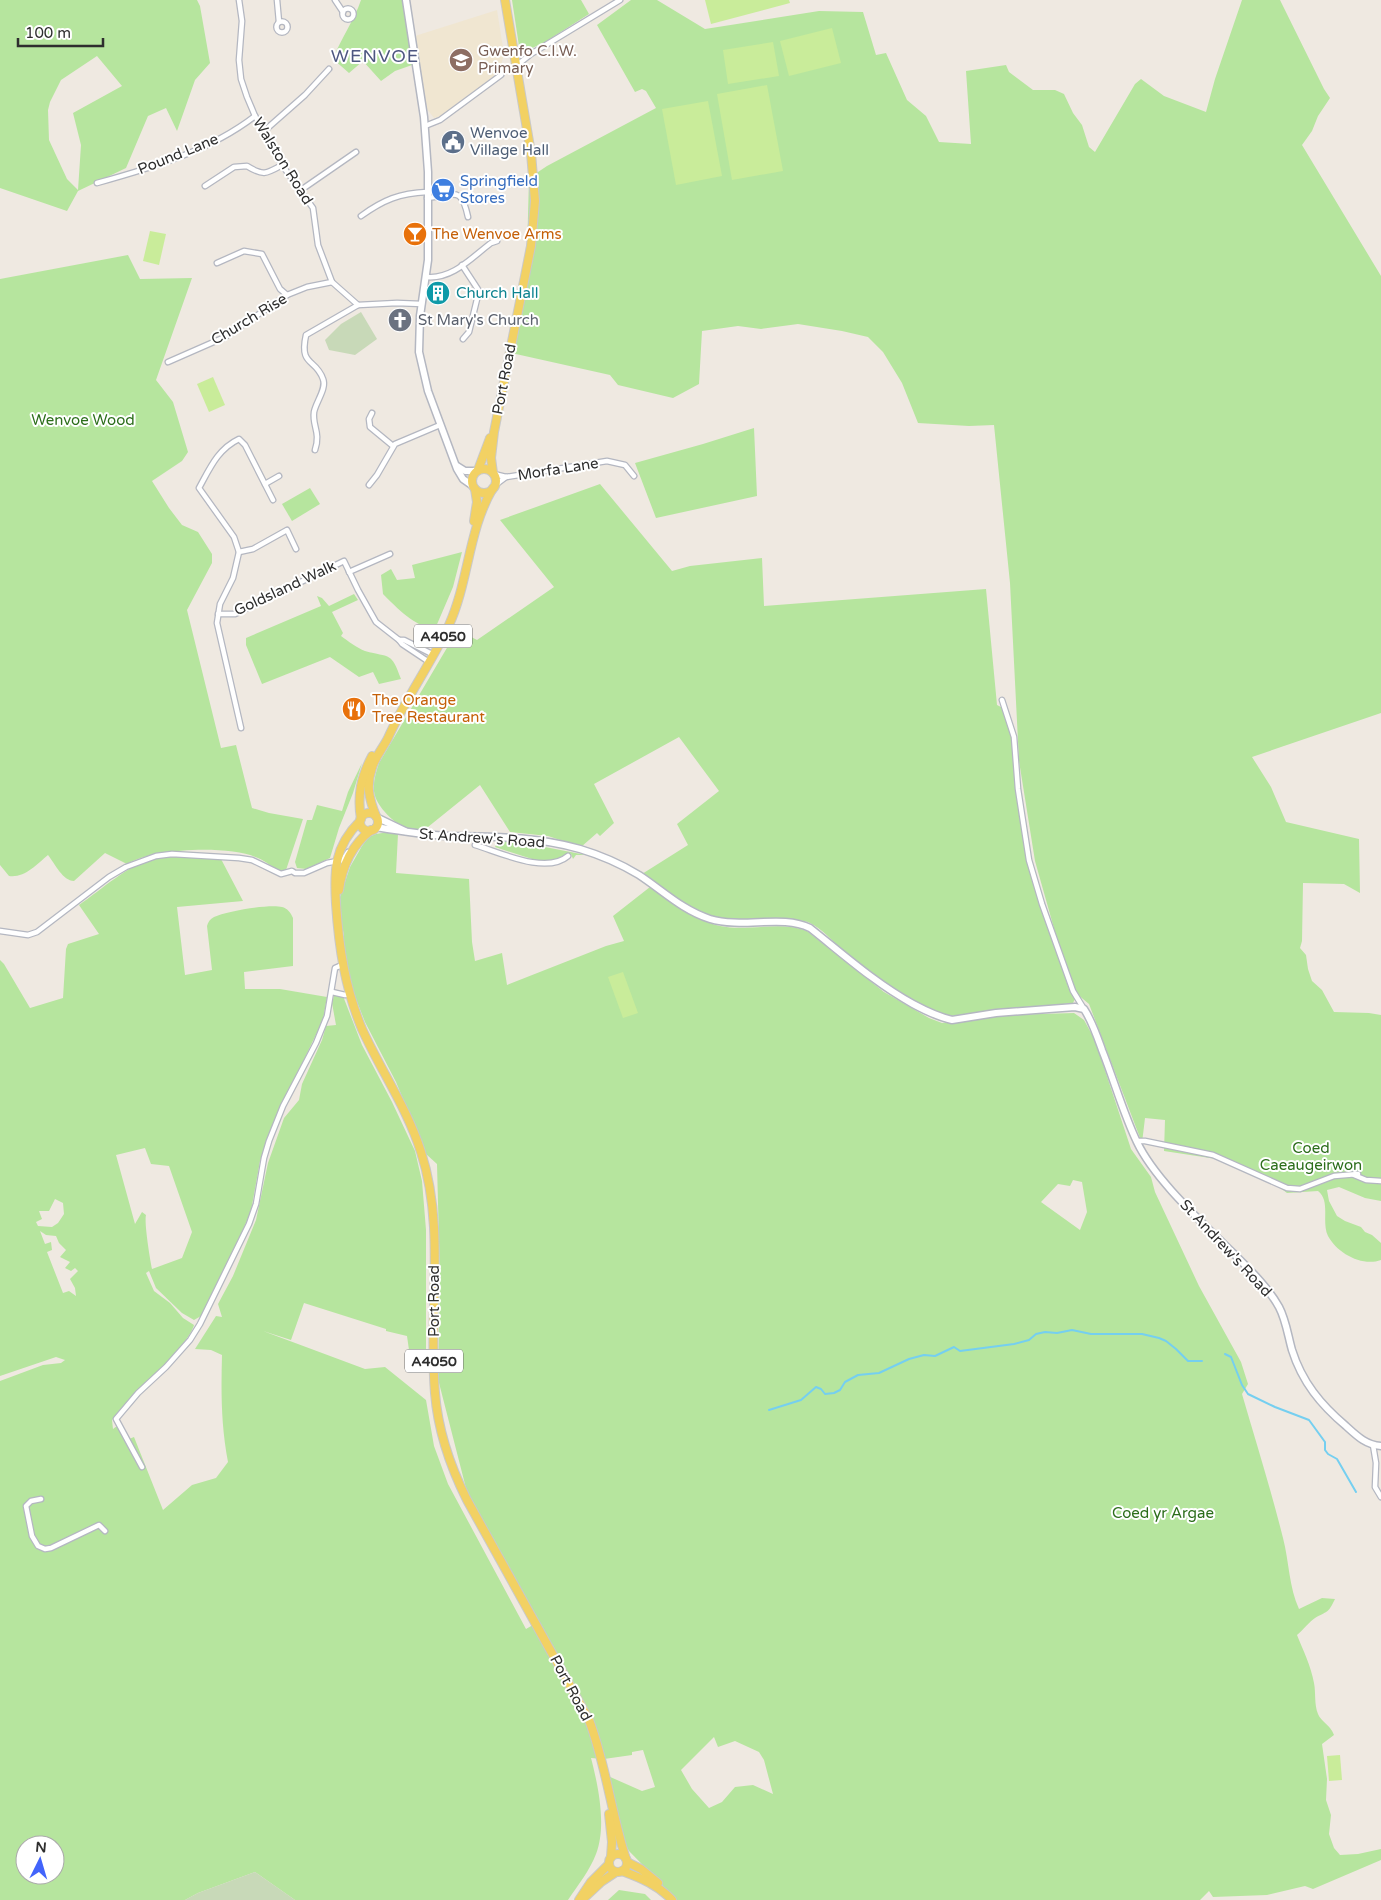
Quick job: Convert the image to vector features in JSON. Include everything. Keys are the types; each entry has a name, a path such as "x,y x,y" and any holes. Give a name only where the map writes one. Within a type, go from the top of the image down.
{"main road":[{"name":"Port Road","path":"504,0 534,179 534,224 494,432 491,458 496,481 486,500 473,536 460,594 449,624 434,655 391,728 384,736 362,777 359,798 360,820 346,837 340,849 337,861 335,892 342,965 349,994 363,1030 413,1128 427,1176 434,1228 435,1393 446,1451 467,1500 589,1720 598,1747 609,1798 626,1860"},
{"name":"Port Road","path":"473,536 472,528 477,502 472,478 494,432"},
{"path":"477,471 486,469 493,473"},
{"path":"474,487 486,492 494,487"},
{"name":"Port Road","path":"376,816 368,792 369,777 372,766 388,738 391,728"},
{"path":"366,813 376,816 378,821 374,829 364,829 360,820 366,813"},
{"name":"Port Road","path":"336,902 344,868 355,848 374,829"},
{"name":"Port Road","path":"609,1798 610,1861"},
{"path":"581,1900 591,1882 619,1854 662,1886 663,1891"},
{"path":"581,1900 601,1882 626,1867 626,1860"},
{"path":"610,1861 610,1869 642,1878 663,1891 672,1900"}],"street":[{"name":"Walston Road","path":"239,0 242,21 239,60 241,79 255,116 282,165 312,208 318,244 332,282 358,305"},
{"path":"277,0 280,22"},
{"path":"335,0 343,12"},
{"path":"406,0 425,126 428,254 419,352 424,380 457,469 463,479 474,487"},
{"path":"516,66 531,54 620,0"},
{"path":"513,50 521,54 531,54"},
{"path":"264,132 305,95 329,69"},
{"path":"425,126 440,120 501,75"},
{"name":"Pound Lane","path":"97,183 132,173 190,152 239,128 255,116"},
{"path":"301,190 356,152"},
{"path":"205,186 234,167 247,166 258,173 270,172 282,165"},
{"path":"362,216 395,197 409,193 427,195 456,194 461,196 465,202 468,217"},
{"path":"426,277 440,277 453,272 491,242 496,241"},
{"path":"217,263 244,252 262,254 280,289 287,295"},
{"path":"462,265 479,291 469,332 463,339"},
{"name":"Church Rise","path":"168,362 225,337 287,295 307,287 332,282"},
{"path":"315,450 318,432 314,413 324,384 323,378 307,360 304,350 306,335 358,305 422,304"},
{"path":"372,413 369,419 370,427 393,446"},
{"path":"368,485 377,475 393,446 403,439 440,425"},
{"path":"241,728 217,623 220,604 237,568 239,552 234,537 199,488 212,464 227,445 240,439 273,500"},
{"name":"Morfa Lane","path":"493,473 506,477 607,461 625,465 634,476"},
{"path":"457,466 465,471 477,471"},
{"path":"265,484 279,476"},
{"name":"Morfa Lane","path":"494,487 506,477"},
{"path":"239,552 253,549 287,530 296,549"},
{"path":"349,572 390,554"},
{"name":"Goldsland Walk","path":"218,614 235,614 344,561 376,622 402,644 429,662"},
{"name":"Goldsland Walk","path":"399,640 404,640 434,655"},
{"path":"1002,700 1014,737 1018,789 1029,860 1042,904 1073,991 1084,1009"},
{"name":"St Andrew's Road","path":"376,816 406,831"},
{"name":"St Andrew's Road","path":"374,829 441,836 492,836 551,843 595,855 626,868 674,901 709,919 741,924 789,922 802,924 810,928 875,982 941,1017 952,1020 996,1013 1075,1007 1084,1009 1094,1028 1136,1141 1150,1164 1200,1221 1251,1270 1280,1308 1299,1367 1320,1402 1356,1435 1373,1446"},
{"path":"492,836 492,850"},
{"path":"475,845 538,863 552,864 561,862 568,856"},
{"path":"0,931 28,935 37,932 126,866 156,856 172,854 239,858 252,860 281,874 292,871 304,873 342,860 349,850 355,848"},
{"path":"142,1467 116,1419 138,1393 166,1367 190,1340 200,1324 249,1224 256,1204 269,1140 283,1106 316,1043 327,1016 335,968 342,965"},
{"path":"332,992 349,994"},
{"path":"1136,1141 1145,1141 1214,1155 1287,1188 1300,1189 1334,1176 1356,1174 1366,1180 1381,1181"},
{"path":"1381,1446 1373,1446 1376,1463 1375,1487 1381,1497"},
{"path":"41,1499 31,1501 26,1506 32,1536 38,1546 45,1549 51,1548 99,1525 104,1531"}],"shaded area":[{"name":"Gwenfo C.I.W. Primary","path":"497,10 504,54 500,69 497,74 442,116 434,118 427,109 415,36"}],"green space":[{"path":"0,0 197,0 200,6 210,63 195,80 177,131 166,108 148,116 126,168 78,191 67,211 0,188","holes":["97,56 122,86 73,113 81,145 78,190 67,179 49,140 48,110 50,102 61,80"]},
{"path":"361,0 403,0 412,65 395,71 381,81 363,61 349,73 333,59"},
{"path":"512,0 581,0 589,14 545,42 526,51 519,46"},
{"name":"Coed Caeaugeirwon","path":"631,0 657,0 705,29 819,11 863,12 876,55 886,53 907,100 926,116 939,142 971,144 966,71 1006,65 1009,72 1033,90 1055,90 1064,94 1073,113 1082,125 1089,147 1095,152 1135,84 1141,79 1164,96 1206,112 1215,79 1242,0 1280,0 1330,98 1302,145 1381,276 1381,713 1252,757 1271,787 1286,822 1359,839 1360,893 1344,884 1303,883 1302,941 1300,948 1306,955 1312,981 1322,990 1334,1012 1381,1015 1381,1201 1365,1198 1339,1187 1327,1190 1329,1201 1337,1216 1361,1227 1381,1243 1381,1260 1366,1262 1358,1260 1337,1248 1326,1230 1324,1200 1318,1191 1287,1193 1278,1186 1223,1160 1164,1151 1165,1120 1145,1118 1142,1143 1089,1004 1077,994 1059,946 1035,861 1019,761 1010,583 994,425 969,426 918,423 902,383 883,352 868,337 798,324 761,329 738,326 702,331 699,384 673,398 618,385 610,375 507,352 527,253 529,178 547,166 656,108 646,91 642,89 635,92 597,25"},
{"path":"705,0 789,0 790,3 711,24"},
{"path":"832,28 841,63 789,76 780,41"},
{"path":"773,42 779,76 728,84 723,50"},
{"path":"767,85 783,171 732,180 717,94"},
{"path":"708,101 722,176 676,185 662,109"},
{"path":"150,231 166,234 159,265 143,261"},
{"name":"Wenvoe Wood","path":"128,255 140,279 192,278 156,380 173,402 188,452 182,461 152,481 182,525 198,532 212,554 212,563 187,610 221,748 236,745 252,808 303,819 286,870 281,871 258,858 245,854 211,850 155,854 127,864 105,853 74,881 63,875 48,855 30,870 20,875 9,876 0,865 0,279"},
{"path":"361,312 377,339 355,355 329,350 325,340 341,324"},
{"path":"213,377 225,405 209,412 197,384"},
{"path":"754,428 757,496 656,518 635,463"},
{"path":"600,484 672,571 690,566 762,558 764,606 986,589 997,705 1003,708 1011,733 1018,803 1042,908 1069,989 1075,999 1073,1003 949,1016 922,1006 881,981 828,936 808,922 794,920 728,920 702,912 665,891 642,874 688,845 677,824 719,791 679,737 594,784 614,823 600,836 597,833 581,847 548,836 510,832 480,785 423,831 412,830 399,825 382,809 375,797 374,791 374,781 379,763 451,641 456,629 477,640 554,587 500,520"},
{"path":"310,488 320,504 292,521 282,504"},
{"path":"462,552 453,587 435,629 413,621 383,594 381,575 391,569 397,580 415,578 412,565"},
{"path":"354,594 358,600 332,612 343,633 341,636 362,650 389,657 395,664 401,679 379,684 373,672 359,677 330,657 262,684 246,645 246,638 321,606 317,596 322,598 329,606"},
{"path":"362,763 330,858 306,869 297,868 295,862 307,820 312,820 317,805 342,811 348,792"},
{"name":"Coed yr Argae","path":"388,832 398,834 396,873 469,879 472,942 475,961 502,953 507,985 606,946 624,941 613,916 650,887 692,915 720,926 742,928 786,926 807,931 884,992 929,1018 942,1023 1004,1015 1074,1013 1084,1020 1095,1040 1131,1149 1151,1177 1155,1192 1199,1286 1241,1362 1248,1384 1242,1394 1278,1520 1293,1592 1299,1609 1322,1598 1335,1599 1329,1610 1313,1619 1297,1635 1313,1677 1318,1714 1334,1735 1322,1744 1327,1779 1326,1800 1331,1815 1329,1834 1334,1848 1340,1855 1358,1854 1381,1849 1381,1860 1313,1889 1305,1886 1267,1895 1213,1897 1209,1891 1200,1900 677,1900 629,1851 623,1839 608,1776 642,1791 655,1787 643,1750 632,1752 632,1755 604,1759 591,1758 600,1806 601,1831 596,1854 584,1877 568,1900 295,1900 255,1872 198,1893 185,1900 0,1900 0,1381 43,1365 61,1363 65,1360 56,1357 0,1376 0,960 30,1008 63,998 66,949 68,944 99,934 79,905 135,866 145,861 171,855 221,859 243,901 177,907 185,975 212,970 207,926 209,921 228,912 276,906 286,908 293,918 293,966 244,972 245,989 280,989 327,997 323,1020 275,1120 260,1161 251,1211 230,1260 201,1316 194,1320 182,1313 156,1288 149,1271 146,1273 154,1291 170,1303 183,1318 194,1325 190,1334 171,1359 112,1420 113,1429 117,1426 125,1431 129,1439 134,1437 163,1510 192,1485 216,1478 228,1462 222,1408 222,1355 211,1350 195,1349 216,1316 222,1317 218,1304 233,1276 256,1220 268,1163 284,1118 299,1100 302,1084 322,1040 326,1026 336,1025 332,1003 334,996 343,996 362,1045 415,1151 422,1181 426,1230 426,1352 419,1350 418,1367 405,1363 409,1350 407,1336 386,1331 386,1329 304,1303 291,1340 263,1331 365,1369 385,1367 426,1400 434,1446 448,1484 526,1629 538,1622 467,1492 438,1379 440,1280 437,1164 426,1154 396,1082 365,1022 352,989 344,945 340,897 350,867 369,837","holes":["145,1148 151,1164 169,1166 192,1232 182,1258 152,1269 146,1233 146,1215 142,1212 135,1224 116,1155","1073,1180 1082,1182 1087,1212 1080,1230 1041,1202 1058,1184 1070,1186","55,1199 63,1203 64,1214 58,1223 52,1227 38,1226 36,1222 42,1219 39,1211 49,1211","40,1231 46,1235 56,1236 59,1243 66,1250 60,1257 70,1262 65,1268 71,1271 75,1268 78,1271 70,1279 75,1288 76,1296 69,1291 63,1293 47,1252 52,1250 51,1242 45,1244","714,1737 718,1747 735,1741 759,1752 764,1760 773,1794 753,1785 735,1787 722,1802 709,1808 692,1789 681,1770"]},
{"path":"509,840 586,855 576,855 573,859 571,854 568,853 553,862 535,860 495,847 498,841"},
{"path":"623,972 638,1013 623,1018 608,977"},
{"path":"1340,1755 1342,1780 1329,1781 1327,1756"},
{"path":"255,1872 295,1900 185,1900 198,1893"},
{"path":"619,1890 645,1894 651,1900 608,1900"}],"waterway":[{"path":"769,1410 801,1400 816,1387 825,1394 834,1393 840,1390 845,1382 858,1375 879,1373 909,1359 924,1355 935,1356 954,1347 960,1351 1014,1344 1029,1340 1036,1334 1045,1332 1057,1333 1072,1330 1091,1334 1142,1334 1166,1341 1188,1361 1202,1361"},
{"path":"1225,1354 1231,1357 1242,1385 1248,1394 1309,1420 1325,1442 1325,1450 1337,1459 1356,1492"}],"place":[{"name":"Gwenfo C.I.W. Primary","path":"461,60"},
{"name":"Wenvoe Village Hall","path":"453,142"},
{"name":"Springfield Stores","path":"443,190"},
{"name":"The Wenvoe Arms","path":"415,234"},
{"name":"Church Hall","path":"438,293"},
{"name":"St Mary's Church","path":"400,320"},
{"name":"The Orange Tree Restaurant","path":"354,709"}],"district":[{"name":"WENVOE","path":"375,56"}]}
